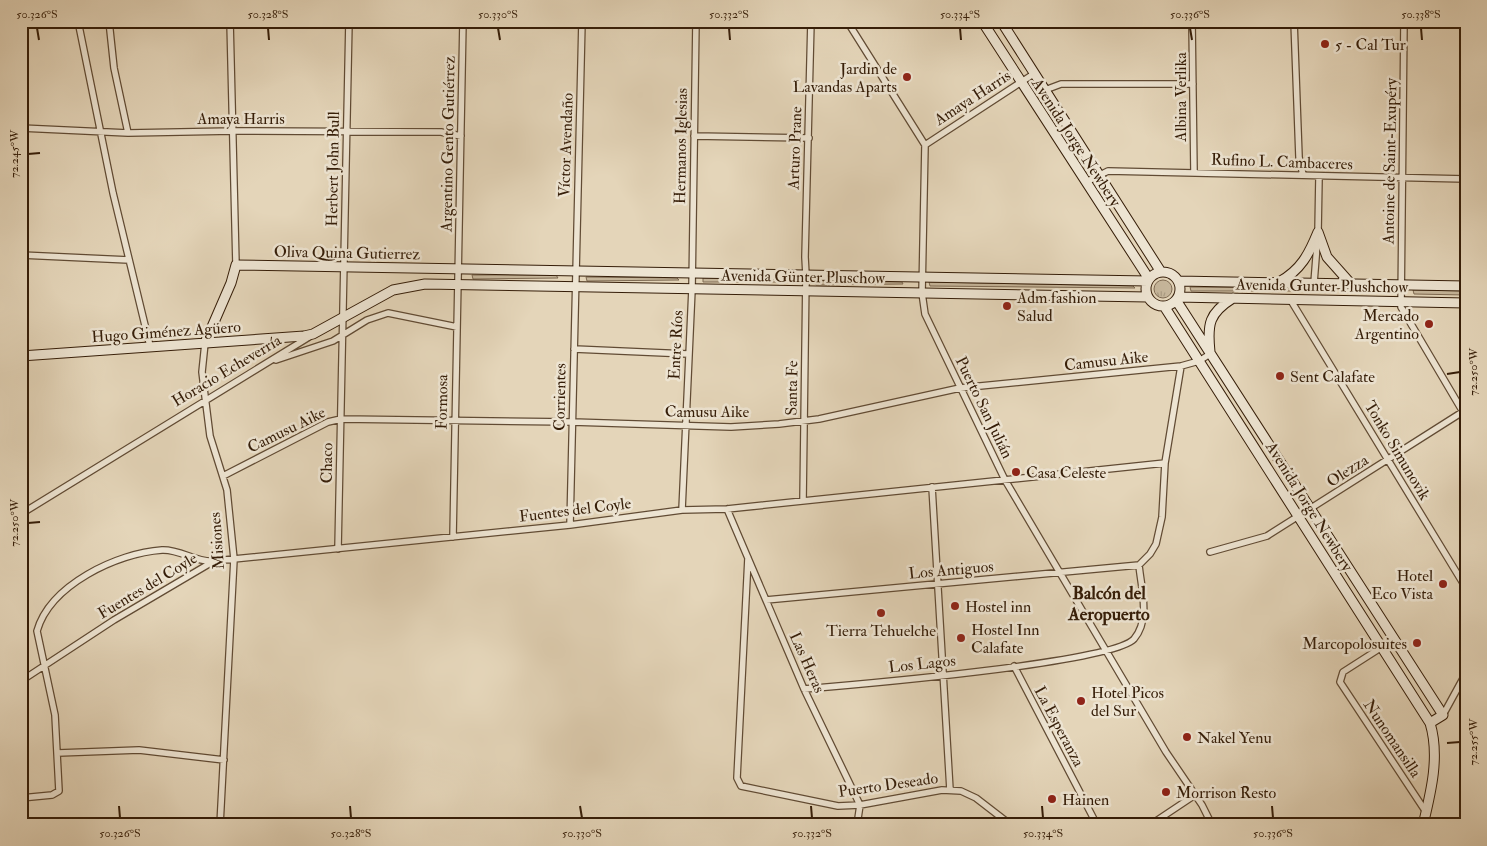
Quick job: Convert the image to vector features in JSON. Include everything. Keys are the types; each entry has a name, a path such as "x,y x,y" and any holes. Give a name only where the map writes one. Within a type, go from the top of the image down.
{"street":[{"path":"78,21 129,260 150,346"},
{"path":"109,21 116,77 128,133"},
{"path":"230,21 236,265"},
{"name":"Herbert John Bull","path":"344,318 349,21"},
{"name":"Argentino Gento Gutiérrez","path":"458,268 463,21"},
{"name":"Víctor Avendaño","path":"575,270 582,21"},
{"name":"Hermanos Iglesias","path":"691,272 696,21"},
{"name":"Arturo Prane","path":"806,275 810,21"},
{"path":"847,21 925,145"},
{"name":"Avenida Jorge Newbery","path":"982,21 1149,280"},
{"name":"Avenida Jorge Newbery","path":"1001,21 1161,272"},
{"name":"Albina Verlika","path":"1192,21 1194,173"},
{"path":"1294,21 1298,157 1303,175"},
{"name":"Antoine de Saint-Exupéry","path":"1401,302 1404,21"},
{"path":"1441,21 1466,24"},
{"name":"Amaya Harris","path":"925,145 1034,73"},
{"path":"1045,90 1061,84 1193,84"},
{"name":"Amaya Harris","path":"21,128 102,133 233,131 441,132 461,136"},
{"path":"694,136 809,138"},
{"name":"Puerto San Julián","path":"925,145 922,277 925,314 1005,480 1166,752 1195,795 1212,825"},
{"name":"Rufino L. Cambaceres","path":"1099,174 1108,172 1194,173 1466,179"},
{"path":"1086,182 1099,174"},
{"path":"1314,300 1310,297 1309,290 1314,283 1318,232 1319,177"},
{"path":"1278,283 1295,272 1305,262 1318,232"},
{"path":"1318,232 1327,257 1351,284"},
{"path":"21,255 129,260"},
{"name":"Oliva Quina Gutierrez","path":"236,265 458,268"},
{"name":"Misiones","path":"220,825 234,559 227,490 212,444 202,372 205,343 231,283 236,265"},
{"name":"Avenida Günter Pluschow","path":"458,268 1149,280"},
{"name":"Formosa","path":"453,537 458,268"},
{"name":"Corrientes","path":"570,525 575,270"},
{"name":"Entre Ríos","path":"682,510 692,289 691,272"},
{"path":"1161,272 1171,274 1178,281 1180,289 1177,298 1164,306 1155,304 1148,297 1146,288 1149,280 1161,272"},
{"name":"Santa Fe","path":"803,501 806,275"},
{"name":"Avenida Gunter Plushchow","path":"1178,281 1466,286"},
{"path":"1339,301 1345,293 1340,284"},
{"name":"Avenida Günter Pluschow","path":"458,285 1148,297"},
{"name":"Horacio Echeverría","path":"21,514 206,398 383,295 404,286 458,285"},
{"name":"Avenida Jorge Newbery","path":"1177,298 1210,354 1443,715"},
{"name":"Avenida Gunter Plushchow","path":"1177,298 1466,302"},
{"path":"1210,354 1208,328 1216,310 1233,298"},
{"name":"Tonko Simunovik","path":"1290,299 1466,588"},
{"path":"1401,302 1406,317 1465,413"},
{"name":"Avenida Jorge Newbery","path":"1164,306 1430,723"},
{"path":"269,362 322,346 367,320 388,313 457,327"},
{"name":"Chaco","path":"338,549 344,318"},
{"name":"Hugo Giménez Agüero","path":"21,356 313,334"},
{"path":"574,349 688,354"},
{"name":"Camusu Aike","path":"223,476 328,422 341,419 572,422 731,427 804,422 960,388 1181,366 1199,361 1210,354"},
{"path":"1139,565 1150,554 1156,544 1162,517 1165,464 1181,366"},
{"name":"Olezza","path":"1210,552 1267,536 1465,413"},
{"name":"Fuentes del Coyle","path":"21,681 43,665 214,561 570,525 682,510 803,501 1165,464"},
{"path":"932,488 950,790"},
{"name":"Las Heras","path":"727,508 804,690 860,805"},
{"path":"21,798 52,795 58,791 55,715 37,631 41,618 50,605 70,587 94,570 113,562 162,550 214,561"},
{"name":"Puerto Deseado","path":"748,558 737,778 741,786 826,805 860,805 950,790 969,794 1011,825"},
{"name":"Los Antiguos","path":"766,600 1139,565"},
{"name":"Los Lagos","path":"804,690 1014,666 1106,651 1133,640 1140,630 1144,616 1139,565"},
{"path":"1363,618 1375,610"},
{"name":"Nunomansilla","path":"1382,647 1346,670 1340,678 1344,690 1426,812"},
{"name":"La Esperanza","path":"1014,666 1097,825"},
{"path":"1423,825 1435,754 1434,738 1430,723 1443,715 1466,673"},
{"path":"58,753 139,750 224,760"},
{"path":"1150,825 1195,795"},
{"path":"857,825 860,805"}],"green space":[{"path":"472,275 556,275 558,278 473,279"},
{"path":"586,277 677,278 679,280 587,281"},
{"path":"703,278 793,279 795,282 703,282"},
{"path":"1163,280 1169,283 1172,289 1169,295 1163,298 1157,295 1154,289 1157,283"},
{"path":"816,281 902,282 903,284 816,285"},
{"path":"929,282 1133,286 1135,288 930,286"},
{"path":"1190,287 1300,288 1302,291 1191,291"},
{"path":"1413,290 1466,291 1466,295 1414,294"}],"place":[{"name":"5 - Cal Tur","path":"1325,44"},
{"name":"Jardin de Lavandas Aparts","path":"907,77"},
{"name":"Adm fashion Salud","path":"1007,306"},
{"name":"Mercado Argentino","path":"1429,324"},
{"name":"Sent Calafate","path":"1280,376"},
{"name":"Casa Celeste","path":"1016,472"},
{"name":"Hotel Eco Vista","path":"1443,584"},
{"name":"Hostel inn","path":"955,606"},
{"name":"Tierra Tehuelche","path":"881,613"},
{"name":"Hostel Inn Calafate","path":"961,638"},
{"name":"Marcopolosuites","path":"1417,643"},
{"name":"Hotel Picos del Sur","path":"1081,701"},
{"name":"Nakel Yenu","path":"1187,737"},
{"name":"Morrison Resto","path":"1166,792"},
{"name":"Hainen","path":"1052,799"}],"district":[{"name":"Balcón del Aeropuerto","path":"1109,603"}]}
